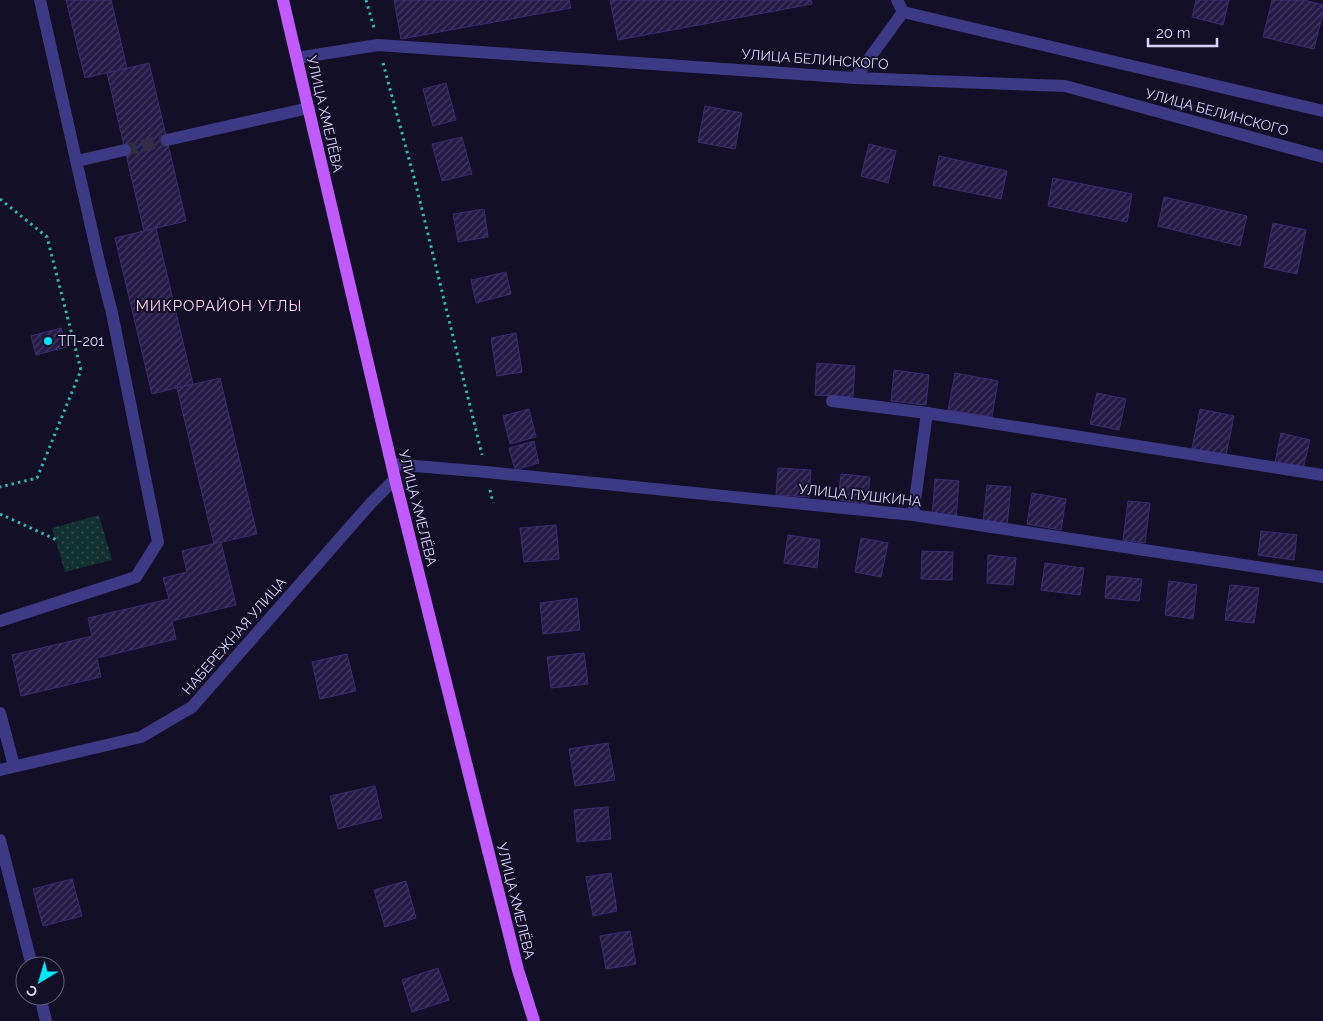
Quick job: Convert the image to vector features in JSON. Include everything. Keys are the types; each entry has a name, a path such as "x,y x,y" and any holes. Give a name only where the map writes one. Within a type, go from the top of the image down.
{"main road":[{"name":"УЛИЦА ХМЕЛЁВА","path":"283,0 395,479 518,970 534,1021"}],"street":[{"path":"0,621 136,578 158,542 112,313 40,0"},
{"path":"897,0 903,12"},
{"path":"855,78 903,12"},
{"path":"903,12 1323,111"},
{"name":"УЛИЦА БЕЛИНСКОГО","path":"297,58 378,45 855,78 1065,86 1323,157"},
{"path":"167,140 309,108"},
{"path":"77,161 125,150"},
{"path":"832,401 927,413 1323,476"},
{"path":"913,515 927,413"},
{"name":"УЛИЦА ПУШКИНА","path":"392,464 913,515 1323,577"},
{"name":"НАБЕРЕЖНАЯ УЛИЦА","path":"0,770 141,737 192,707 371,503 395,479"},
{"path":"0,713 14,766"},
{"path":"0,840 29,956"},
{"path":"42,1006 46,1021"}],"path":[{"path":"366,0 415,181 493,503"},
{"path":"0,199 47,237 81,370 38,478 0,487"},
{"path":"0,514 57,540"}],"green space":[{"path":"99,515 112,560 65,572 52,528"}],"building":[{"path":"66,0 111,0 127,68 85,78"},
{"path":"394,0 569,0 571,8 401,39"},
{"path":"610,0 811,0 812,4 618,40"},
{"path":"1196,0 1229,0 1223,25 1192,17"},
{"path":"1272,0 1304,0 1323,5 1323,13 1314,49 1263,37"},
{"path":"149,63 186,221 144,231 107,73"},
{"path":"446,83 456,120 433,126 423,89"},
{"path":"705,106 742,113 735,149 698,142"},
{"path":"462,137 472,174 442,181 432,144"},
{"path":"869,144 896,151 888,183 861,176"},
{"path":"939,156 1007,171 1001,199 933,185"},
{"path":"1053,178 1132,194 1127,222 1048,206"},
{"path":"1164,197 1247,216 1240,246 1158,226"},
{"path":"484,209 488,237 458,242 453,214"},
{"path":"1273,223 1306,230 1297,274 1264,267"},
{"path":"156,228 193,384 152,394 115,238"},
{"path":"506,272 511,294 476,303 471,280"},
{"name":"ТП-201","path":"61,328 66,347 36,355 31,336"},
{"path":"516,333 522,372 497,376 491,338"},
{"path":"817,363 855,366 853,397 815,395"},
{"path":"894,370 929,375 926,405 891,401"},
{"path":"955,373 998,381 992,417 948,410"},
{"path":"220,378 257,534 214,544 177,388"},
{"path":"1097,393 1126,399 1119,430 1090,424"},
{"path":"529,409 536,437 510,444 503,416"},
{"path":"1200,409 1234,416 1225,460 1191,453"},
{"path":"1281,433 1310,440 1303,469 1275,462"},
{"path":"534,441 539,463 515,470 509,448"},
{"path":"778,468 811,470 809,497 776,495"},
{"path":"841,474 870,477 867,504 838,500"},
{"path":"935,479 959,481 956,519 932,517"},
{"path":"987,485 1011,487 1007,525 983,522"},
{"path":"1032,493 1066,499 1061,530 1027,524"},
{"path":"1128,501 1150,503 1145,543 1123,540"},
{"path":"556,525 559,559 524,562 520,528"},
{"path":"1261,531 1297,535 1294,560 1258,555"},
{"path":"788,535 820,540 817,568 784,563"},
{"path":"861,538 888,543 881,577 855,572"},
{"path":"221,542 236,605 172,621 176,639 97,658 101,677 21,696 12,655 92,636 88,618 169,599 163,578 187,572 182,551"},
{"path":"922,551 953,552 952,580 921,579"},
{"path":"988,555 1016,558 1013,585 987,583"},
{"path":"1045,563 1084,568 1080,595 1041,590"},
{"path":"1107,576 1142,579 1139,601 1105,598"},
{"path":"1169,581 1197,585 1193,619 1165,615"},
{"path":"1230,585 1259,588 1254,623 1225,620"},
{"path":"577,598 580,630 543,634 540,603"},
{"path":"584,653 588,684 551,688 547,657"},
{"path":"347,654 356,691 320,699 312,662"},
{"path":"608,743 615,780 575,786 569,749"},
{"path":"375,786 382,818 338,829 330,796"},
{"path":"608,807 611,839 577,842 574,810"},
{"path":"611,873 617,911 593,916 586,877"},
{"path":"72,879 82,916 43,926 33,889"},
{"path":"406,881 416,918 385,927 374,890"},
{"path":"630,931 636,964 606,969 600,936"},
{"path":"438,968 449,1000 412,1012 402,980"}],"tunnel":[{"path":"125,150 167,140"}],"place":[{"name":"ТП-201","path":"48,341"}],"district":[{"name":"МИКРОРАЙОН УГЛЫ","path":"219,306"}]}
